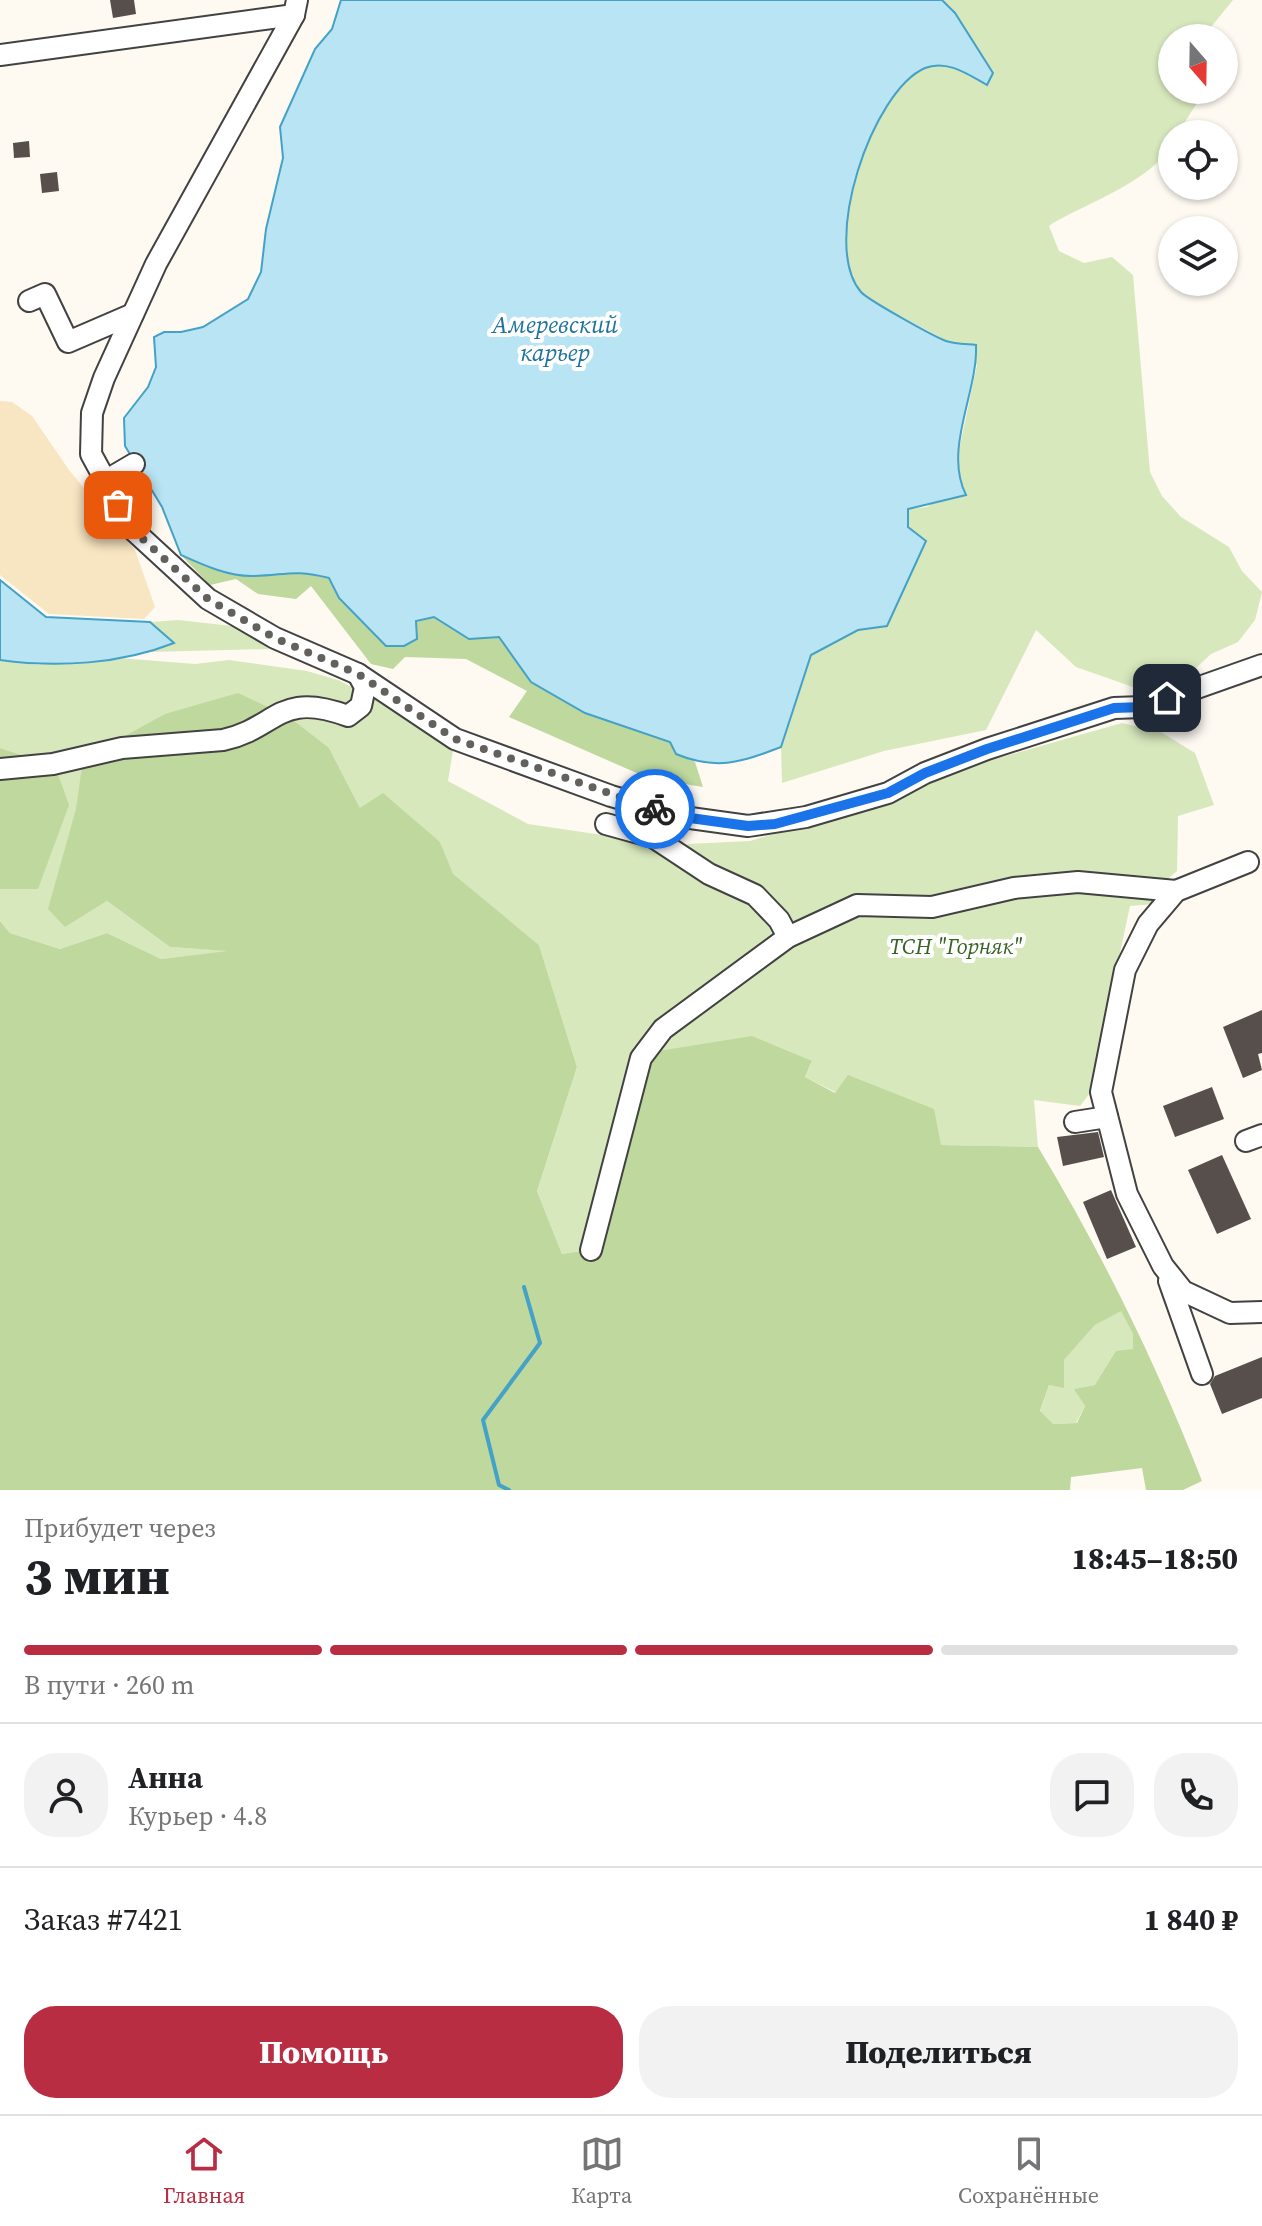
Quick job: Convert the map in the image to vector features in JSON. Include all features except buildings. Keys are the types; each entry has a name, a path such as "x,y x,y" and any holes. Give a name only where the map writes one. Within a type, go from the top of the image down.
{"street":[{"path":"0,55 296,8"},
{"path":"296,8 156,264 104,378 92,413 91,454 132,529 208,599 275,638 358,674 455,739 611,796 683,817 748,826 806,817 888,793 925,773 987,749 1114,708 1143,707 1262,665"},
{"path":"29,301 45,294 68,342 133,314"},
{"path":"105,481 134,464"},
{"path":"0,769 53,764 122,748 223,740 239,736 277,712 298,707 348,716 361,706 365,687 358,674"},
{"path":"606,824 653,837 709,874 755,895 779,920 788,937"},
{"path":"591,1250 641,1058 663,1029 788,937 857,905 932,907 1014,888 1078,882 1176,891 1248,862"},
{"path":"1176,891 1148,924 1125,970 1101,1092 1127,1194 1163,1266 1202,1374"},
{"path":"1075,1122 1107,1117"},
{"path":"1163,1266 1183,1291 1230,1313 1262,1312"}],"green space":[{"path":"942,0 1233,0 1213,24 1158,24 1158,104 1196,104 1186,120 1158,120 1157,163 1121,188 1049,226 1059,251 1084,263 1112,257 1133,275 1150,472 1162,496 1181,517 1229,547 1242,571 1262,592 1255,620 1238,642 1211,654 1164,698 1076,667 1036,630 986,730 884,751 782,783 781,747 811,655 858,629 908,527 908,509 927,507 960,483 958,455 977,365 943,339 865,295 849,269 845,235 848,209 864,152 891,99 907,80 925,68 941,65 957,69 987,85 993,73 955,13"},
{"path":"181,555 235,575 299,573 329,579 339,598 416,621 435,616 469,639 499,637 531,682 585,713 670,742 676,754 695,762 703,787 648,778 509,717 527,691 466,659 405,657 393,669 371,664 311,586 296,599 258,594 236,579 210,585"},
{"path":"178,620 241,627 271,649 150,652 174,643 150,622"},
{"name":"ТСН \"Горняк\"","path":"119,658 195,664 229,660 307,671 338,680 455,739 448,781 528,824 609,836 688,858 687,844 750,841 891,799 988,761 1122,723 1161,732 1195,753 1214,805 1178,816 1177,871 1158,888 1154,904 1130,906 1090,1093 1080,1106 1034,1100 1038,1147 941,1145 805,1077 812,1062 594,1249 562,1254 537,1191 577,1067 539,945 452,874 440,842 360,808 329,748 83,759 66,926 107,901 170,947 235,951 161,959 107,933 60,949 10,933 0,921 0,889 38,889 55,766 0,748 0,660 38,665"},
{"path":"238,693 289,717 329,748 360,808 383,793 440,842 453,874 539,945 577,1067 537,1191 562,1254 594,1249 646,1053 752,1036 812,1061 805,1077 835,1093 848,1075 934,1109 941,1145 1038,1147 1127,1310 1202,1481 1183,1490 1146,1490 1142,1468 1071,1477 1070,1490 0,1490 0,921 10,933 60,949 107,933 161,959 228,951 170,947 107,901 65,927 48,909 76,809 83,759 165,714","holes":["1121,1311 1133,1334 1133,1349 1116,1351 1095,1385 1074,1389 1085,1406 1077,1423 1053,1424 1040,1411 1049,1385 1064,1388 1064,1360 1095,1325"]},
{"path":"0,748 55,766 69,805 38,889 0,889"},
{"path":"1121,1310 1133,1334 1133,1349 1095,1385 1075,1389 1085,1406 1076,1423 1052,1424 1040,1412 1049,1385 1064,1387 1064,1360 1095,1325"}],"sand":[{"path":"0,401 12,402 32,416 69,470 135,550 155,607 144,619 49,614 0,575"}],"water":[{"name":"Амеревский карьер","path":"341,0 942,0 955,13 993,73 987,85 958,69 941,65 925,68 905,82 887,106 858,171 849,207 846,240 850,270 861,292 901,318 946,341 976,345 958,459 966,495 908,509 908,527 926,541 887,626 858,630 811,655 781,747 729,762 691,759 676,754 670,742 585,713 531,682 499,637 469,639 434,617 416,621 417,639 404,646 386,646 339,598 329,578 299,573 235,575 181,555 162,507 125,446 124,418 148,387 156,367 154,337 164,332 203,327 248,299 261,272 266,229 283,158 280,127 315,49 332,29"},
{"path":"0,580 46,617 150,622 174,643 111,660 44,664 0,660"}],"waterway":[{"path":"509,1490 499,1485 483,1420 540,1343 524,1287"}],"way so far":[{"path":"118,505 132,529 189,583 208,599 275,638 358,674 455,739 655,809"}],"route":[{"path":"655,809 683,817 748,826 775,824 888,793 925,773 987,749 1114,708 1143,707 1167,698"}]}
